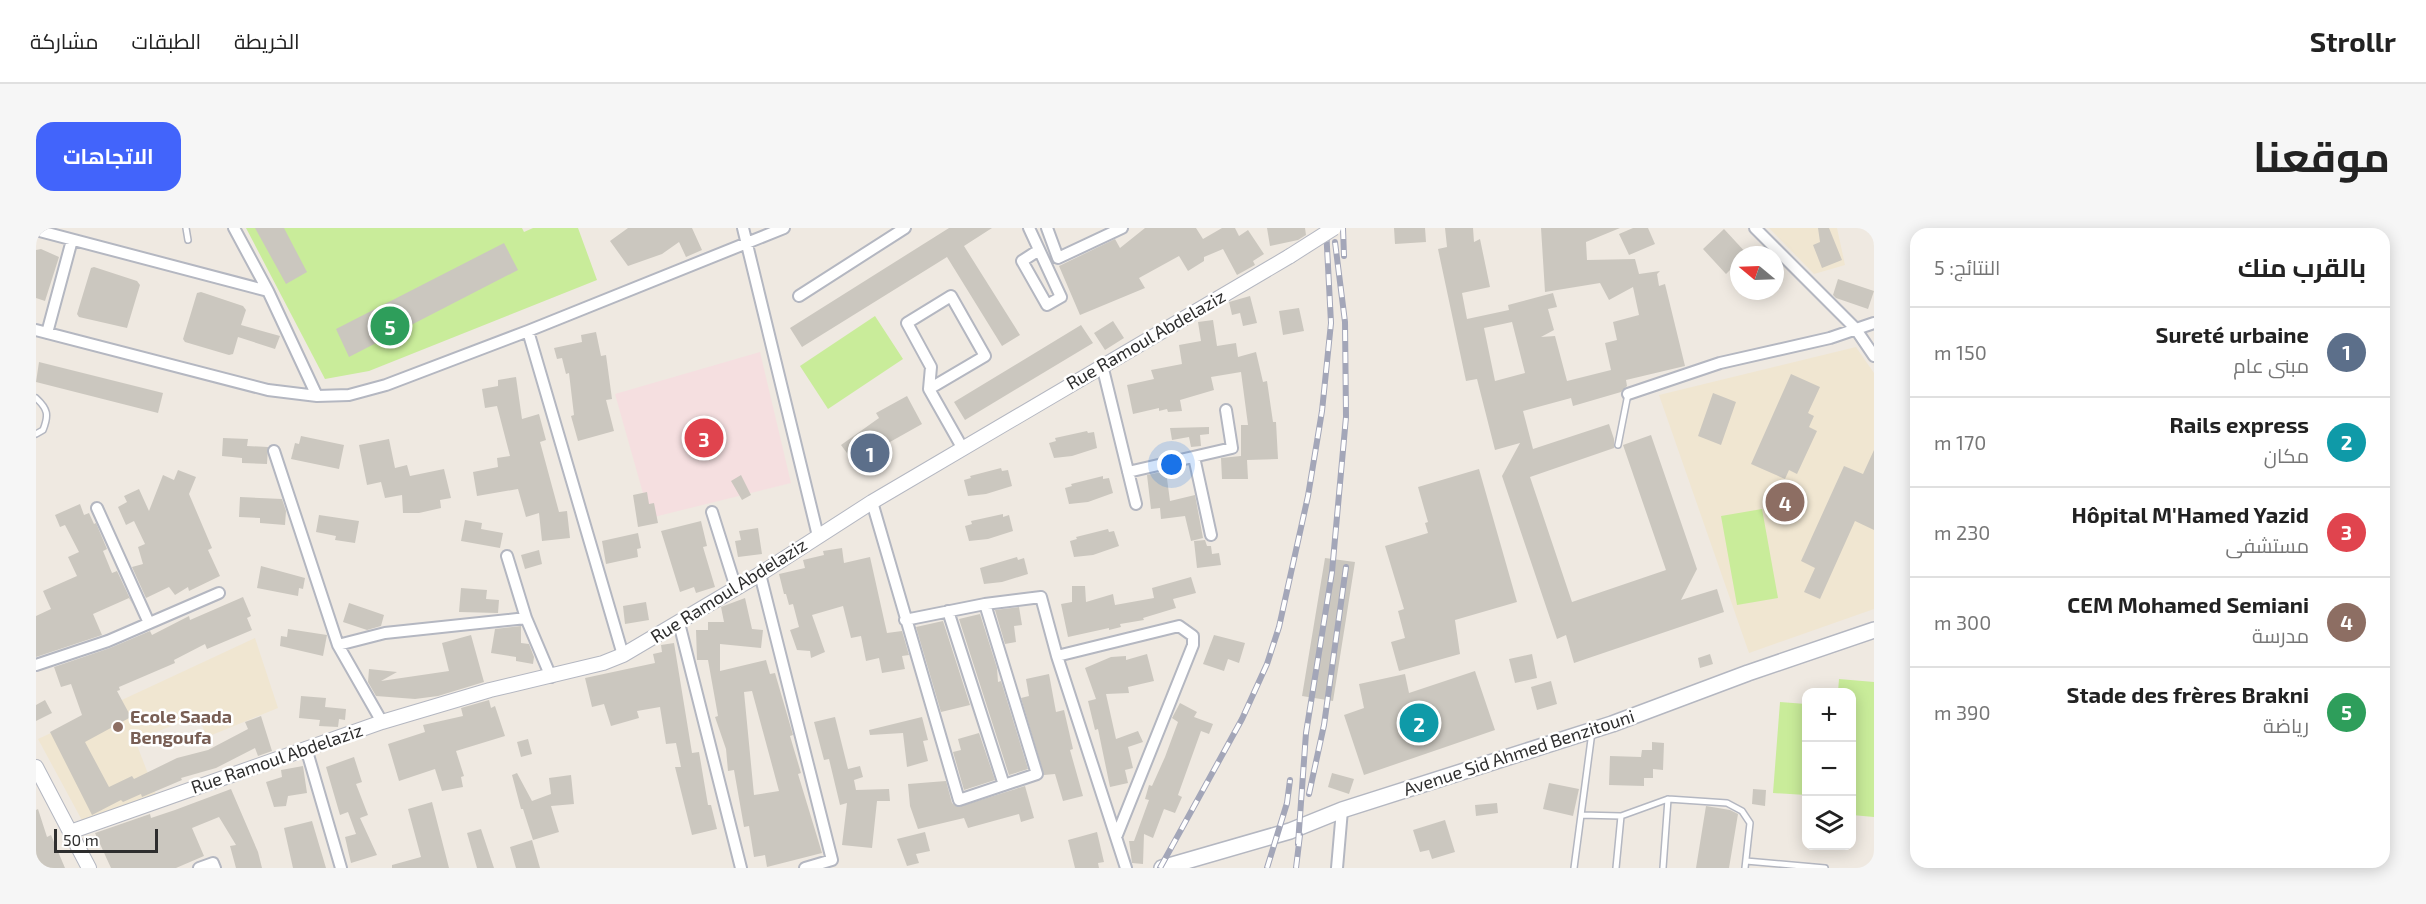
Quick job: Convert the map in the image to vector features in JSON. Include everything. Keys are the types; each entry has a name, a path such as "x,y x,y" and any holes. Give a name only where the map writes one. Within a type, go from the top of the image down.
{"main road":[{"name":"Avenue Sid Ahmed Benzitouni","path":"1162,868 1290,831 1342,810 1592,731 1748,673 1874,630"}],"street":[{"path":"234,228 268,291 317,396"},
{"path":"743,228 818,536"},
{"path":"72,240 42,331 268,390 317,396 364,392 528,331 784,228"},
{"path":"799,296 905,228"},
{"path":"1029,228 1061,297 1047,305 1022,261 1039,250"},
{"path":"1047,228 1058,258 1122,228"},
{"name":"Rue Ramoul Abdelaziz","path":"70,832 382,722 490,690 551,677 623,655 760,574 872,502 1334,228"},
{"path":"1755,228 1855,328 1874,356"},
{"path":"36,230 268,291"},
{"path":"929,389 985,356 951,296 907,323 932,367 929,389 963,449"},
{"path":"1628,394 1720,363 1830,338 1874,323"},
{"path":"528,331 623,655"},
{"path":"1102,365 1137,504"},
{"path":"1128,472 1232,448 1227,410"},
{"path":"274,451 338,645 382,722"},
{"path":"1194,457 1211,535"},
{"path":"872,502 959,800 1037,774 985,604"},
{"path":"97,508 149,623"},
{"path":"712,512 736,588"},
{"path":"507,556 526,618 551,677"},
{"path":"760,574 832,860 805,868"},
{"path":"36,665 108,641 219,593"},
{"path":"905,620 985,604 1041,597 1057,656 1126,868"},
{"path":"948,611 1004,785"},
{"path":"338,645 385,633 526,618"},
{"path":"679,623 741,868"},
{"path":"1057,656 1179,626 1193,636 1193,645 1117,835"},
{"path":"306,748 341,868"},
{"path":"36,767 42,790 70,832 89,868"},
{"path":"1337,868 1342,810"},
{"path":"199,868 213,863 215,868"}],"lane":[{"path":"186,228 188,240"},
{"path":"1618,445 1628,394"},
{"path":"36,398 46,407 48,417 43,430 36,434"},
{"path":"1574,868 1592,731"},
{"path":"1581,814 1621,816 1668,799 1727,803 1742,811 1750,823 1745,865 1825,868"},
{"path":"1663,868 1668,799"},
{"path":"1616,868 1621,816"}],"shaded area":[{"path":"1769,228 1837,228 1845,265 1814,274"},
{"path":"1856,347 1874,373 1874,609 1749,653 1659,395"},
{"path":"760,352 791,483 650,518 615,394"},
{"name":"Ecole Saada Bengoufa","path":"255,638 278,708 207,737 198,716 135,740 157,797 84,824 38,739"}],"green space":[{"path":"246,228 522,228 524,232 533,228 578,228 597,280 369,371 325,379"},
{"path":"875,316 903,359 828,409 800,366"},
{"path":"1762,509 1778,598 1737,605 1721,516"},
{"path":"1839,679 1874,682 1874,817 1856,815 1856,688 1838,688"},
{"path":"1780,702 1802,704 1802,795 1773,793"}],"building":[{"path":"255,228 284,228 307,272 286,284"},
{"path":"628,228 692,228 702,250 686,257 679,242 662,254 628,266 610,241"},
{"path":"949,228 992,228 964,246 1020,335 1002,346 947,257 802,347 790,328"},
{"path":"1145,228 1196,228 1203,239 1222,228 1235,228 1239,236 1248,230 1264,254 1253,261 1255,265 1237,275 1223,249 1204,257 1204,261 1188,271 1179,256 1139,278 1145,288 1080,315 1059,266 1115,239 1120,248"},
{"path":"1267,228 1305,228 1306,235 1298,240 1270,246"},
{"path":"1394,228 1425,228 1426,242 1395,244"},
{"path":"1445,228 1473,228 1474,242 1480,239 1490,287 1462,293 1467,319 1509,310 1508,305 1553,293 1557,307 1548,309 1554,330 1541,337 1555,336 1567,381 1611,370 1605,343 1617,340 1613,322 1639,315 1633,287 1609,300 1600,283 1545,292 1541,228 1620,228 1586,242 1587,260 1635,259 1639,274 1660,271 1657,274 1659,286 1665,284 1685,366 1626,380 1627,386 1621,392 1573,406 1571,398 1523,411 1533,449 1609,424 1614,439 1614,448 1530,477 1572,602 1666,570 1623,445 1651,435 1697,569 1681,600 1717,589 1724,612 1574,663 1566,635 1557,639 1502,476 1520,443 1495,450 1477,379 1466,381 1438,249 1447,247","holes":["1512,322 1525,373 1495,381 1484,328"]},
{"path":"1633,228 1648,228 1655,244 1629,255 1619,234"},
{"path":"1818,228 1829,228 1842,260 1822,268 1813,245 1820,242"},
{"path":"1724,229 1740,246 1730,246 1730,270 1726,274 1703,249"},
{"path":"504,243 518,270 349,357 336,329"},
{"path":"41,249 59,257 45,301 36,298 36,250"},
{"path":"91,268 137,281 140,285 127,328 79,317 77,314"},
{"path":"1838,279 1874,291 1868,309 1833,295"},
{"path":"201,292 243,306 246,310 241,325 280,336 275,349 238,337 233,354 229,355 185,342 183,339 197,293"},
{"path":"1250,296 1257,323 1243,326 1240,313 1232,315 1229,302"},
{"path":"1299,308 1304,331 1283,335 1279,311"},
{"path":"1213,320 1217,346 1236,343 1238,357 1256,352 1263,382 1267,381 1273,422 1276,422 1278,459 1247,460 1248,479 1222,479 1221,458 1241,456 1241,425 1248,425 1241,372 1211,377 1214,390 1180,400 1182,411 1168,412 1167,409 1159,411 1159,408 1133,414 1127,385 1154,379 1151,370 1182,364 1179,345 1201,341 1198,322"},
{"path":"1113,321 1124,338 1105,350 1094,333"},
{"path":"1081,325 1093,343 965,420 954,402"},
{"path":"596,332 601,356 606,355 612,399 606,400 614,431 578,441 571,416 574,415 569,373 566,374 562,358 557,359 554,348 582,342 581,335"},
{"path":"39,362 163,393 158,413 36,382"},
{"path":"1791,374 1820,387 1808,413 1814,416 1809,427 1817,431 1797,474 1789,470 1785,479 1751,464"},
{"path":"516,377 522,419 539,414 546,440 540,442 559,512 567,511 570,538 542,541 539,513 526,517 518,489 477,496 473,472 498,467 497,458 510,456 497,406 485,408 482,389 498,386 498,380"},
{"path":"1713,393 1736,402 1721,445 1698,436"},
{"path":"907,396 922,424 881,447 886,454 861,472 841,445 879,418 876,413"},
{"path":"1209,427 1209,434 1200,435 1201,446 1191,447 1189,437 1172,440 1170,428"},
{"path":"1087,431 1088,433 1094,432 1097,448 1072,456 1054,458 1049,443 1056,441 1055,438"},
{"path":"301,436 344,445 339,469 291,459 295,443 299,444"},
{"path":"223,438 248,439 247,446 268,447 267,464 242,463 242,458 222,456"},
{"path":"389,439 395,468 407,465 410,476 444,469 451,498 440,500 441,508 419,513 403,513 402,495 385,498 381,482 367,485 359,445"},
{"path":"1874,450 1874,530 1855,521 1820,599 1804,592 1815,568 1801,561 1844,466 1863,474"},
{"path":"1001,468 1002,471 1008,470 1012,486 986,494 968,496 964,480 971,478 970,476"},
{"path":"1479,469 1517,602 1455,620 1460,654 1399,671 1391,642 1405,638 1398,611 1404,609 1385,546 1428,533 1425,523 1428,522 1418,487"},
{"path":"178,470 196,477 189,494 212,548 208,550 220,576 189,591 188,587 175,595 169,587 146,598 132,567 143,564 138,547 145,544 134,521 126,525 118,507 127,502 124,496 139,489 149,511 163,475 174,480"},
{"path":"1166,471 1170,501 1195,495 1203,538 1191,541 1185,516 1161,519 1160,508 1151,509 1147,475"},
{"path":"741,475 751,495 742,500 731,481"},
{"path":"1103,476 1103,479 1109,478 1113,493 1088,502 1069,504 1065,488 1072,486 1071,484"},
{"path":"647,492 649,504 654,503 658,523 638,527 633,495"},
{"path":"240,497 282,499 286,511 285,525 260,523 260,518 239,517"},
{"path":"80,504 84,515 89,513 94,524 96,523 107,549 103,551 112,573 117,571 133,605 129,598 93,614 102,635 36,657 36,616 51,609 43,591 77,576 68,557 79,552 65,525 60,527 55,515"},
{"path":"1003,514 1003,517 1009,515 1013,531 988,539 969,541 965,526 972,524 971,521"},
{"path":"319,515 359,521 355,543 335,540 336,536 316,532"},
{"path":"465,520 482,523 481,529 503,533 500,548 461,541"},
{"path":"701,521 707,546 703,547 715,587 696,593 694,587 680,592 661,531"},
{"path":"758,528 762,554 738,557 735,541 741,540 739,531"},
{"path":"1108,529 1109,532 1114,531 1119,546 1093,555 1074,557 1070,541 1077,539 1076,537"},
{"path":"638,533 641,548 637,549 638,557 606,564 602,541"},
{"path":"1205,540 1207,546 1211,546 1212,554 1219,553 1221,565 1197,568 1194,541"},
{"path":"842,548 844,563 870,557 887,633 902,631 909,655 902,656 905,669 882,673 879,658 866,661 861,636 851,638 843,606 812,615 825,652 811,658 810,651 797,650 790,630 799,627 793,604 789,605 779,574 805,568 803,560 824,555 823,551"},
{"path":"539,550 542,564 525,569 521,555"},
{"path":"1017,557 1018,560 1024,558 1028,574 1002,582 984,584 980,568"},
{"path":"1325,558 1355,562 1333,701 1302,696"},
{"path":"261,566 305,578 303,589 299,588 298,596 257,588"},
{"path":"1191,577 1196,593 1173,599 1176,608 1143,618 1144,620 1120,624 1121,627 1068,637 1061,604 1072,602 1072,586 1085,586 1086,602 1113,594 1115,605 1154,598 1152,588"},
{"path":"461,588 487,590 486,599 499,600 498,613 459,612"},
{"path":"243,597 251,616 247,618 252,630 207,649 205,644 174,660 175,663 119,687 120,690 117,691 131,717 85,742 109,787 132,776 134,779 177,758 208,750 248,729 245,722 261,716 272,751 258,756 255,748 216,768 181,778 182,780 142,797 141,794 123,802 121,800 92,815 50,732 82,715 71,684 61,687 54,667 110,648 150,631 152,635 189,616 190,620"},
{"path":"745,598 752,629 763,630 761,648 720,644 720,671 766,660 770,674 775,673 793,735 790,736 801,773 798,774 822,853 767,867 765,855 754,857 749,826 744,827 734,770 728,771 726,749 715,717 718,716 708,660 697,660 696,630 708,630 708,622 724,622 721,607","holes":["752,691 779,791 754,795 744,692"]},
{"path":"646,602 649,620 625,624 623,606"},
{"path":"349,603 384,615 381,626 367,630 343,622"},
{"path":"1019,607 1022,625 1014,626 1016,642 1005,644 995,610"},
{"path":"980,614 997,668 998,682 1001,681 1028,769 1009,775 959,619"},
{"path":"943,621 970,705 941,712 916,627"},
{"path":"521,626 521,643 529,644 534,657 533,664 516,661 516,657 491,653 495,629"},
{"path":"288,629 327,635 323,656 280,646 281,636 287,637"},
{"path":"471,635 484,682 438,696 415,699 376,696 368,682 369,669 397,672 381,681 449,671 442,643"},
{"path":"1214,635 1245,643 1239,663 1228,659 1224,671 1203,664"},
{"path":"674,643 692,753 699,752 708,805 711,805 717,829 692,835 675,767 681,767 676,743 666,744 660,707 637,711 639,718 611,726 604,704 592,707 585,678 655,663 653,654 662,652 661,645"},
{"path":"1147,654 1154,681 1128,687 1129,693 1106,694 1116,739 1138,731 1143,742 1128,747 1133,768 1125,770 1128,783 1110,787 1098,729 1095,730 1088,701 1096,699 1085,668 1111,657 1126,656 1126,660"},
{"path":"1532,654 1537,678 1515,683 1509,659"},
{"path":"1710,654 1713,664 1700,668 1698,658"},
{"path":"1475,671 1495,730 1364,775 1344,715 1364,708 1359,684 1405,674 1409,693"},
{"path":"1049,674 1056,712 1064,710 1073,749 1070,750 1083,796 1063,801 1055,774 1044,775 1021,698 1029,696 1026,679"},
{"path":"1551,681 1557,704 1537,710 1531,687"},
{"path":"301,696 326,698 325,707 346,709 345,720 339,719 338,727 319,726 320,720 299,718"},
{"path":"45,700 52,713 36,721 36,705"},
{"path":"489,700 491,708 495,706 505,736 456,751 464,776 461,777 463,787 442,791 435,769 399,781 388,744 425,732 423,725 463,716 461,708"},
{"path":"1180,703 1197,712 1194,717 1213,724 1209,734 1201,731 1178,795 1182,797 1175,813 1164,809 1153,838 1144,834 1143,864 1132,863 1129,841 1134,841 1149,800 1145,799 1149,785 1152,786 1178,722 1172,718"},
{"path":"835,717 848,769 860,766 863,777 854,780 856,790 889,789 890,801 877,801 872,848 842,845 847,803 840,805 829,759 824,760 814,722"},
{"path":"922,717 928,740 923,741 928,761 907,767 903,733 870,735 869,730"},
{"path":"979,733 995,780 964,790 953,752 961,750 958,739"},
{"path":"528,739 532,754 521,757 517,742"},
{"path":"1652,742 1664,743 1663,770 1653,769 1653,778 1644,778 1644,786 1609,785 1610,756 1641,757 1642,750 1652,750"},
{"path":"354,757 362,782 356,784 368,815 360,818 377,855 351,863 345,837 356,834 348,812 340,815 326,767"},
{"path":"303,766 307,793 288,796 286,806 274,807 266,782 282,777 281,770"},
{"path":"517,773 532,801 551,794 549,778 571,775 574,804 551,806 559,832 533,840 523,809 521,809 512,775"},
{"path":"1332,773 1354,779 1349,794 1328,787"},
{"path":"946,781 952,803 958,807 1025,786 1034,818 1021,822 1019,814 968,828 964,818 918,829 910,806 908,784"},
{"path":"1549,783 1579,789 1573,816 1543,809"},
{"path":"231,789 258,852 262,868 236,868 230,846 236,845 219,817 192,828 204,856 176,868 111,868 95,833 150,814 151,818"},
{"path":"1753,789 1766,790 1765,806 1752,804"},
{"path":"432,802 449,868 392,868 392,865 421,857 408,809"},
{"path":"1497,803 1498,813 1476,816 1475,805"},
{"path":"1706,806 1730,810 1738,814 1729,868 1696,868"},
{"path":"38,809 47,837 51,835 65,868 36,868 36,810"},
{"path":"1445,820 1455,852 1432,859 1429,850 1420,852 1413,830"},
{"path":"312,821 326,868 293,868 284,828"},
{"path":"481,829 494,868 477,868 467,833"},
{"path":"925,832 930,851 916,854 919,863 907,866 897,839"},
{"path":"1097,832 1104,862 1098,863 1099,868 1075,868 1068,840"},
{"path":"532,840 540,868 516,868 510,847"}],"railway":[{"path":"1160,868 1242,719 1267,664 1279,627 1308,496 1322,411 1331,323 1326,228"},
{"path":"1343,228 1344,256"},
{"path":"1298,844 1306,733 1332,572 1346,417 1345,322 1335,242"},
{"path":"1309,794 1324,725 1346,567"},
{"path":"1267,868 1287,803 1290,780"},
{"path":"1296,868 1300,835"}],"place":[{"name":"Stade des frères Brakni","path":"390,326"},
{"name":"Hôpital M'Hamed Yazid","path":"704,438"},
{"name":"Sureté urbaine","path":"870,453"},
{"name":"CEM Mohamed Semiani","path":"1785,502"},
{"name":"Rails express","path":"1419,723"},
{"name":"Ecole Saada Bengoufa","path":"118,727"}]}
